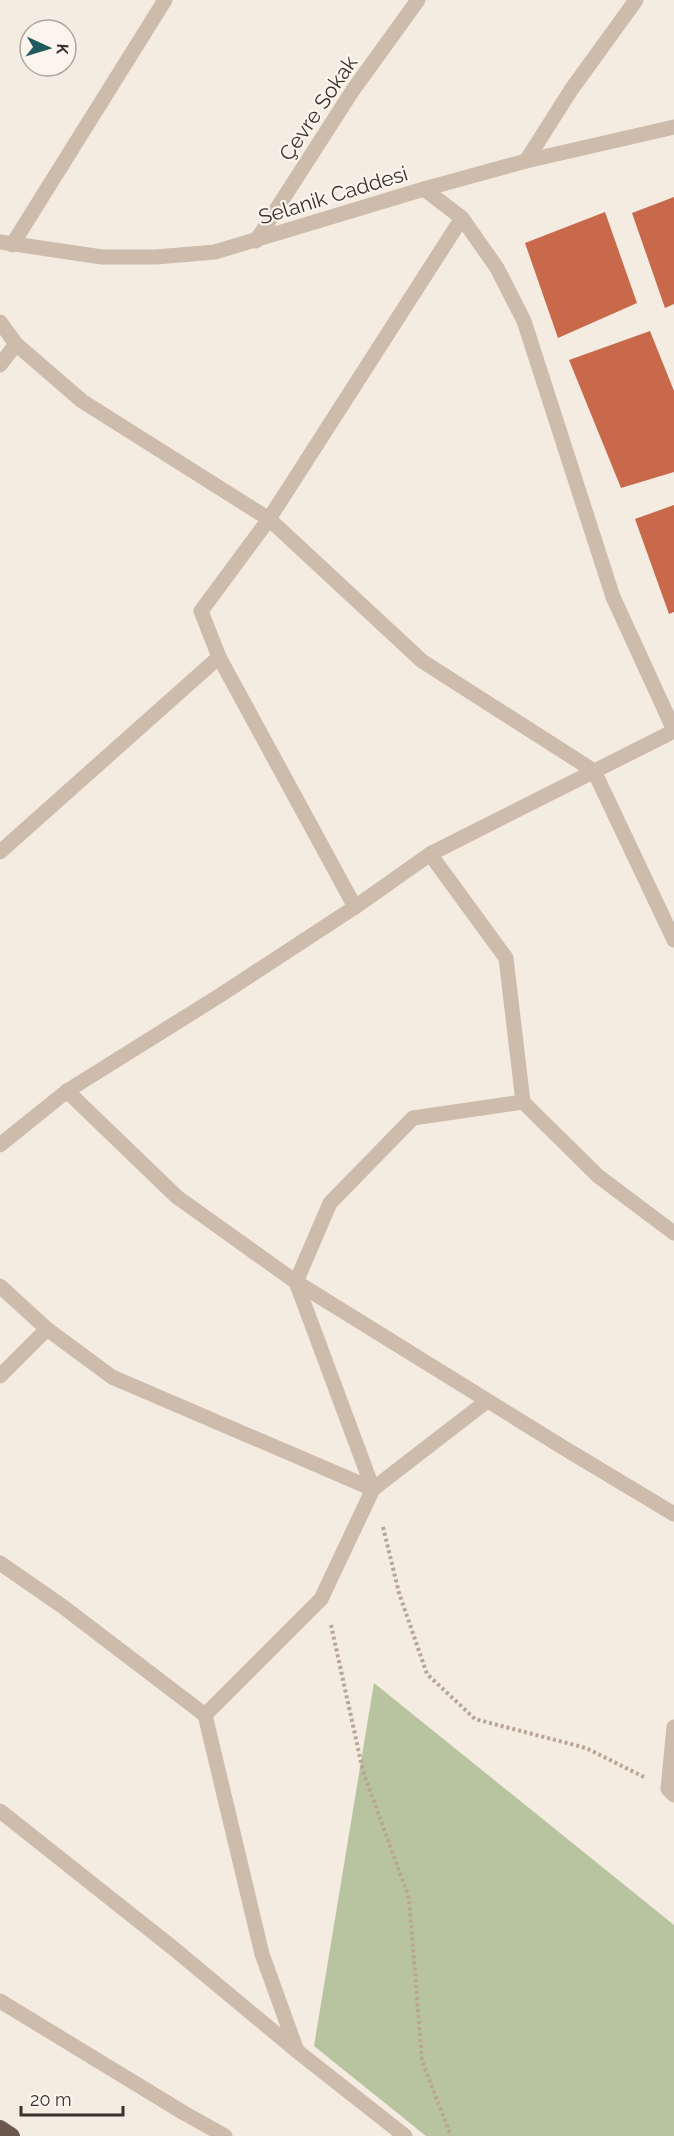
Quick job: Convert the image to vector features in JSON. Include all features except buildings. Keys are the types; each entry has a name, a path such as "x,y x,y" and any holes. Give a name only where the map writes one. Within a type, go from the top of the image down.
{"highway":[{"path":"0,2128 12,2136"}],"street":[{"path":"6,244 165,0"},
{"name":"Çevre Sokak","path":"256,241 353,90 418,0"},
{"path":"526,161 571,90 636,0"},
{"name":"Selanik Caddesi","path":"6,244 102,257 156,257 215,252 526,161 674,127"},
{"path":"0,1145 67,1091 355,908 430,854 674,730 613,597 524,321 497,268 462,218 424,189"},
{"path":"355,908 219,657 201,611 269,519 462,218"},
{"path":"0,322 16,344 82,401 269,519 422,662 594,771 674,940"},
{"path":"0,365 16,344"},
{"path":"0,852 219,657"},
{"path":"430,854 506,958 523,1102 598,1176 674,1233"},
{"path":"67,1091 177,1197 296,1282 674,1514"},
{"path":"373,1489 296,1282 330,1203 413,1118 523,1102"},
{"path":"0,1286 47,1329 112,1377 373,1489"},
{"path":"0,1376 47,1329"},
{"path":"205,1714 321,1599 373,1489 487,1401"},
{"path":"0,1563 62,1606 205,1714 262,1954 297,2051"},
{"path":"671,1792 674,1727"},
{"path":"0,1810 405,2136"},
{"path":"0,2001 225,2136"}],"path":[{"path":"373,1489 399,1593 427,1674 475,1719 586,1748 671,1792"},
{"path":"324,1592 363,1771 409,1898 422,2061 451,2136"}],"green space":[{"path":"374,1683 674,1925 674,2136 426,2136 314,2046"}]}
